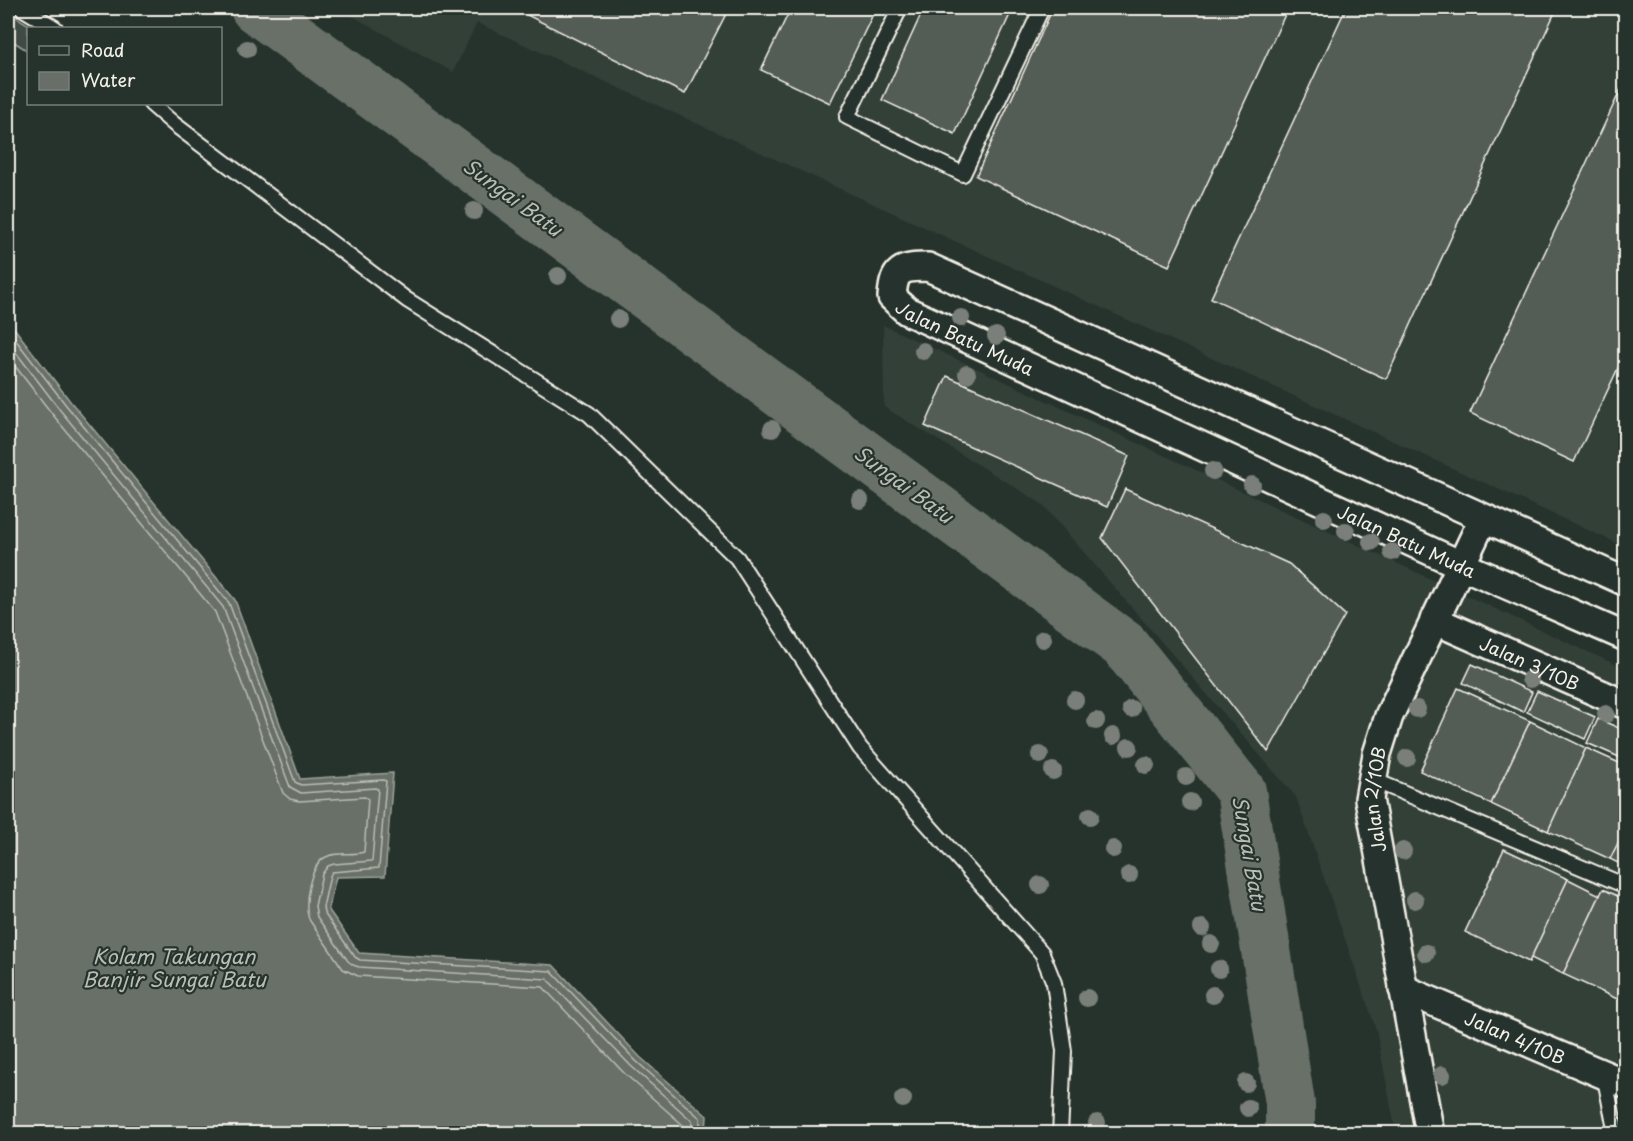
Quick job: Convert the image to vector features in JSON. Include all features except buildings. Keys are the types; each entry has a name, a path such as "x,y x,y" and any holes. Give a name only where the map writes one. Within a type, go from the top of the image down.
{"street":[{"name":"Jalan Batu Muda","path":"1626,582 928,267 909,267 898,273 893,281 892,297 907,311 1461,565 1626,637"},
{"name":"Jalan 2/10B","path":"1430,1134 1369,799 1371,779 1389,716 1483,519"},
{"name":"Jalan 3/10B","path":"1434,620 1626,705"},
{"name":"Jalan 4/10B","path":"1403,989 1615,1079"}],"lane":[{"path":"22,8 53,27"},
{"path":"900,8 847,117 963,174 1042,8"},
{"path":"152,105 174,124 407,300 589,414 737,558 860,748 1041,952 1054,983 1064,1051 1060,1134"},
{"path":"1371,779 1626,886"},
{"path":"1615,1079 1616,1134"}],"shaded area":[{"path":"338,8 1625,8 1625,547 477,23 453,72"},
{"path":"8,12 32,27 27,27 27,50 8,38"},
{"path":"883,325 1625,669 1625,1133 1396,1133 1376,1029 1296,797 1042,504 884,407"}],"water":[{"name":"Kolam Takungan Banjir Sungai Batu","path":"8,320 70,401 235,600 300,779 393,773 385,876 336,877 328,909 359,953 553,965 640,1057 707,1116 706,1133 8,1133"}],"waterway":[{"name":"Sungai Batu","path":"255,8 1124,645 1241,791 1290,1103 1290,1134"}]}
